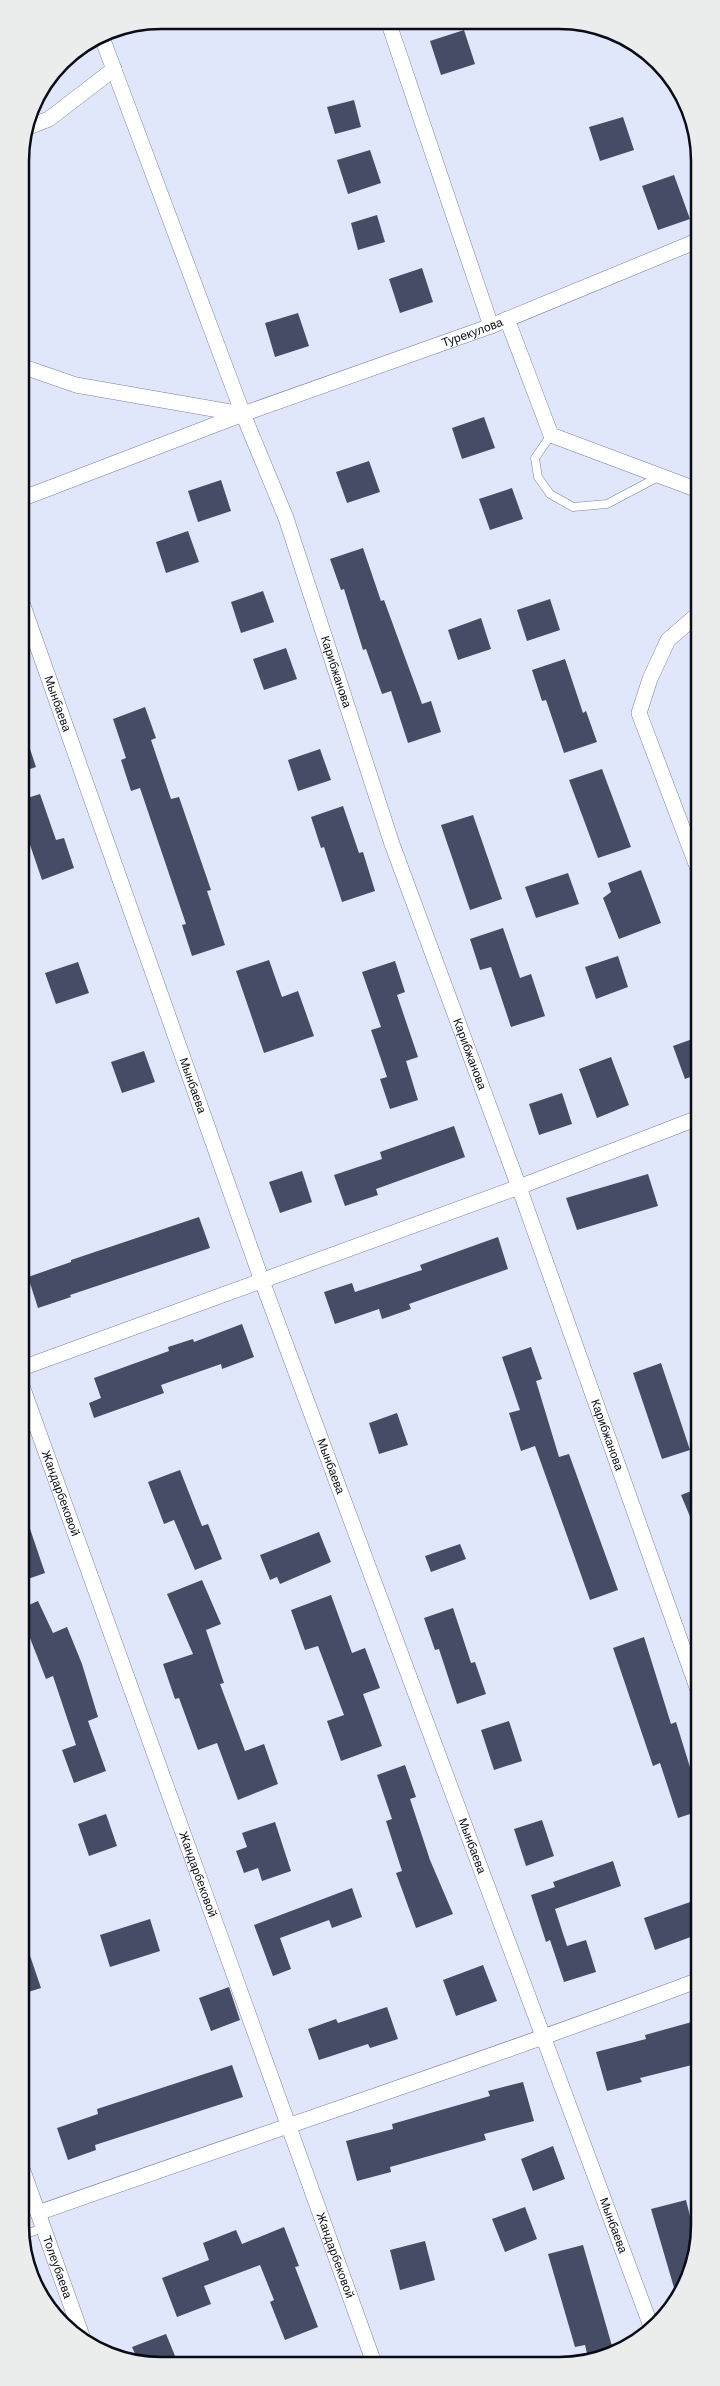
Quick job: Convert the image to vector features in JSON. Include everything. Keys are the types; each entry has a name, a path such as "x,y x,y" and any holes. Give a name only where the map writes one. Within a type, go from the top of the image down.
{"street":[{"path":"390,29 491,326"},
{"name":"Карибжанова","path":"104,42 243,414 286,518 392,844 519,1187 691,1671"},
{"path":"34,125 49,119 114,69"},
{"name":"Турекулова","path":"29,496 243,414 491,326 691,244"},
{"path":"506,319 550,435 691,487"},
{"path":"29,369 76,385 243,414"},
{"path":"691,620 668,640 650,679 639,713 691,850"},
{"name":"Мынбаева","path":"29,623 262,1281 542,2039 649,2321"},
{"path":"29,1365 519,1187 691,1121"},
{"name":"Жандарбековой","path":"29,1405 372,2357"},
{"path":"38,2213 288,2124 542,2039 691,1983"},
{"name":"Толеубаева","path":"29,2190 79,2328"}],"lane":[{"path":"550,435 534,458 538,477 550,494 573,507 607,504 660,476"},
{"path":"29,2233 43,2228"}],"building":[{"path":"464,30 475,64 441,75 430,41"},
{"path":"354,100 361,127 335,134 327,107"},
{"path":"623,117 634,150 600,161 589,127"},
{"path":"370,150 381,183 348,194 337,160"},
{"path":"674,175 690,219 658,230 642,186"},
{"path":"377,215 385,242 358,250 351,223"},
{"path":"422,268 433,302 400,313 389,279"},
{"path":"298,313 309,346 275,357 265,323"},
{"path":"484,417 495,448 462,459 452,428"},
{"path":"369,461 380,492 347,503 336,472"},
{"path":"221,480 231,511 198,522 188,491"},
{"path":"512,488 523,519 490,530 479,499"},
{"path":"188,531 199,562 166,573 156,542"},
{"path":"363,548 381,601 384,600 422,704 431,701 441,732 408,743 391,691 382,694 366,649 363,650 344,589 341,590 330,559"},
{"path":"263,591 274,622 241,633 231,602"},
{"path":"550,599 560,630 527,641 517,610"},
{"path":"481,618 491,649 458,660 448,630"},
{"path":"286,648 297,679 264,690 253,659"},
{"path":"565,659 583,713 586,711 597,742 564,753 546,700 542,701 532,670"},
{"path":"145,707 156,738 151,740 171,799 179,797 211,890 207,891 225,945 192,956 182,925 186,924 140,788 131,791 121,760 126,758 113,719"},
{"path":"29,746 36,767 29,769"},
{"path":"320,749 331,780 298,791 288,760"},
{"path":"602,769 631,847 598,858 569,780"},
{"path":"40,794 56,840 64,838 74,868 42,880 29,842 29,797"},
{"path":"343,806 359,853 363,852 375,891 342,902 324,847 321,848 311,817"},
{"path":"473,815 502,899 470,910 441,825"},
{"path":"641,870 661,923 619,939 603,898 611,892 608,883"},
{"path":"568,873 579,904 536,918 525,887"},
{"path":"503,928 520,978 531,974 545,1016 511,1027 491,967 480,970 470,939"},
{"path":"618,956 628,987 596,999 585,967"},
{"path":"269,960 282,997 298,991 314,1036 264,1053 236,971"},
{"path":"395,961 405,992 397,995 418,1057 406,1061 418,1100 390,1109 380,1079 387,1077 371,1030 381,1027 362,972"},
{"path":"78,962 89,993 56,1004 45,973"},
{"path":"691,1040 691,1077 685,1079 673,1046"},
{"path":"144,1051 155,1082 122,1093 111,1062"},
{"path":"611,1057 629,1105 597,1118 579,1069"},
{"path":"562,1093 572,1124 539,1135 529,1104"},
{"path":"454,1126 465,1157 376,1189 378,1195 345,1206 334,1175 382,1159 380,1152"},
{"path":"302,1171 312,1202 280,1213 269,1182"},
{"path":"648,1174 658,1206 577,1230 566,1198"},
{"path":"199,1217 210,1248 70,1295 71,1297 38,1308 29,1277 71,1262 71,1260"},
{"path":"498,1237 508,1269 409,1304 411,1309 382,1319 379,1309 335,1324 324,1292 352,1283 355,1292 422,1270 420,1265"},
{"path":"242,1324 254,1357 222,1369 221,1364 161,1385 164,1393 94,1418 89,1403 101,1398 94,1378 169,1351 168,1347 193,1339 194,1342"},
{"path":"531,1347 542,1379 536,1381 559,1457 569,1454 618,1590 590,1600 535,1446 521,1451 509,1413 520,1410 502,1357"},
{"path":"661,1363 690,1450 662,1459 633,1373"},
{"path":"397,1413 408,1445 379,1454 369,1423"},
{"path":"180,1470 202,1526 208,1524 222,1559 195,1570 174,1520 164,1524 148,1482"},
{"path":"691,1491 691,1519 681,1495"},
{"path":"29,1526 45,1573 29,1579"},
{"path":"319,1532 331,1562 280,1584 277,1577 270,1580 260,1555"},
{"path":"460,1544 466,1559 431,1572 425,1556"},
{"path":"202,1580 221,1624 206,1630 224,1683 220,1684 245,1751 264,1744 278,1784 238,1800 217,1743 198,1750 179,1698 175,1699 163,1664 193,1654 167,1594"},
{"path":"331,1595 352,1653 365,1648 380,1688 363,1694 382,1746 341,1761 327,1721 344,1715 318,1646 305,1650 291,1610"},
{"path":"38,1601 53,1633 67,1627 82,1664 98,1717 88,1721 106,1771 74,1783 62,1750 76,1745 53,1676 46,1679 29,1636 29,1605"},
{"path":"453,1608 471,1663 475,1662 486,1694 457,1704 439,1649 435,1650 424,1618"},
{"path":"644,1637 671,1724 676,1722 691,1771 691,1814 678,1818 660,1763 653,1766 613,1648"},
{"path":"509,1721 522,1761 494,1770 481,1730"},
{"path":"405,1765 416,1797 410,1799 430,1860 453,1914 416,1928 396,1873 402,1871 386,1821 392,1819 377,1775"},
{"path":"106,1814 117,1846 89,1856 78,1824"},
{"path":"542,1820 554,1856 526,1866 514,1829"},
{"path":"275,1822 291,1871 262,1881 258,1868 244,1873 236,1851 247,1847 242,1833"},
{"path":"613,1861 621,1886 555,1909 567,1946 586,1940 596,1972 564,1982 550,1940 546,1942 531,1895 555,1887 553,1882"},
{"path":"352,1888 362,1917 332,1928 329,1920 280,1938 291,1969 273,1976 254,1925"},
{"path":"691,1902 691,1937 655,1950 644,1918"},
{"path":"150,1919 160,1951 110,1967 100,1935"},
{"path":"29,1953 41,1988 29,1992"},
{"path":"483,1965 497,2001 456,2016 443,1980"},
{"path":"229,1987 240,2020 211,2031 199,1998"},
{"path":"387,2007 398,2039 370,2048 368,2044 319,2060 308,2029 336,2019 338,2023"},
{"path":"691,2022 691,2065 640,2078 642,2082 607,2091 596,2052 646,2039 645,2035"},
{"path":"232,2065 243,2097 95,2145 96,2150 68,2160 57,2128 98,2114 97,2109"},
{"path":"523,2082 534,2121 484,2134 486,2140 390,2167 391,2172 357,2181 346,2141 393,2129 392,2124 490,2096 488,2091"},
{"path":"553,2146 565,2179 533,2191 521,2159"},
{"path":"686,2200 691,2220 690,2242 687,2259 674,2289 651,2209"},
{"path":"525,2207 537,2239 505,2252 492,2219"},
{"path":"284,2227 299,2266 295,2267 318,2327 285,2340 270,2302 274,2300 260,2265 204,2286 211,2304 177,2317 162,2278 209,2260 203,2243 236,2230 242,2244"},
{"path":"425,2241 435,2280 400,2290 390,2250"},
{"path":"583,2245 612,2346 587,2354 585,2345 575,2347 548,2254"},
{"path":"166,2334 176,2357 136,2355 132,2347"}]}
